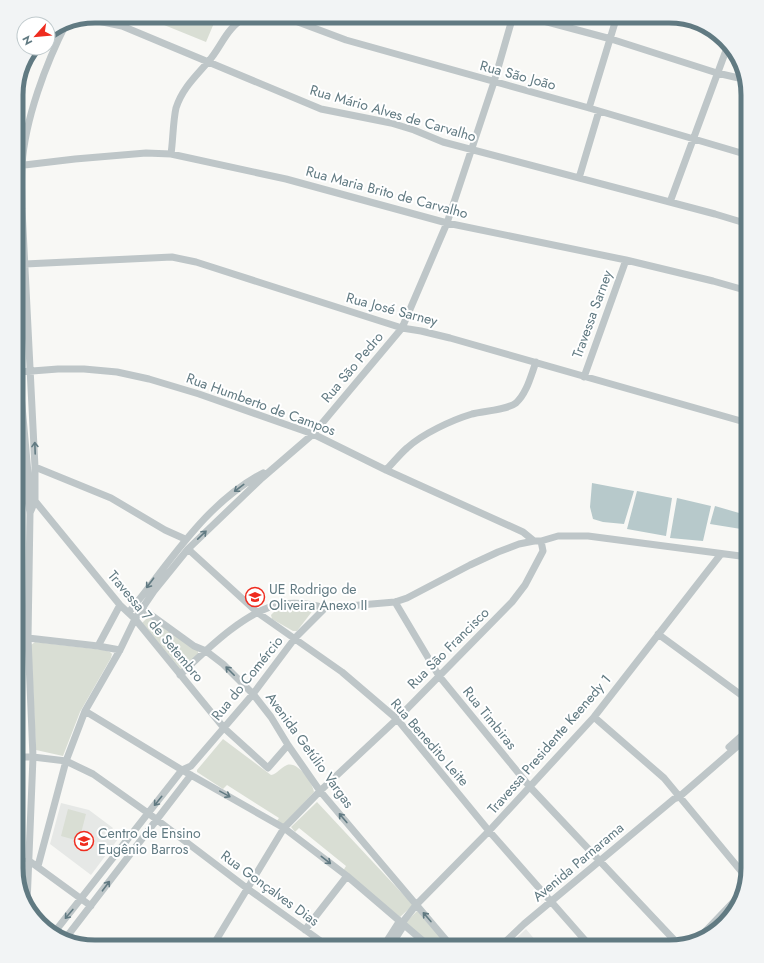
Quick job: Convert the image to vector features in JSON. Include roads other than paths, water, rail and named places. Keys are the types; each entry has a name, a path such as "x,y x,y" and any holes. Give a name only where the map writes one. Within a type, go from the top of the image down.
{"street":[{"name":"Rua Mário Alves de Carvalho","path":"108,23 122,26 321,109 391,123 414,130 443,142 741,222"},
{"path":"171,154 176,108 186,87 208,62 227,33 236,23"},
{"name":"Rua São João","path":"301,23 346,40 589,108 741,153"},
{"name":"Rua São Pedro","path":"38,866 66,761 85,710 120,650 142,608 188,549 272,469 313,434 402,328 447,223 494,82 511,23"},
{"path":"551,23 610,39 717,73 739,78"},
{"path":"589,108 615,23"},
{"path":"23,150 41,84 62,31"},
{"path":"670,202 692,138 726,51"},
{"path":"579,178 599,111"},
{"name":"Rua Maria Brito de Carvalho","path":"23,166 146,152 171,154 286,179 447,223 626,260 712,280 741,290"},
{"path":"23,227 35,467 30,513 28,638 32,756 27,892"},
{"name":"Rua José Sarney","path":"25,264 172,257 203,264 402,328 450,338 741,421"},
{"name":"Travessa Sarney","path":"584,377 626,260"},
{"path":"386,470 407,448 429,433 459,418 512,405 522,396 536,362"},
{"name":"Rua Humberto de Campos","path":"23,372 84,369 117,372 150,379 248,410 313,434 386,470 523,532 538,541"},
{"path":"23,410 33,412"},
{"path":"23,420 31,500"},
{"path":"35,467 110,498 165,530 185,539"},
{"name":"Rua São Pedro","path":"129,612 185,539 201,521 241,486 272,469"},
{"name":"Travessa 7 de Setembro","path":"31,500 120,605 135,619 224,728 268,768 288,745"},
{"path":"180,675 230,630 269,608 283,604 314,604 325,608 395,602 407,598 483,558 519,544 558,536 588,536 741,556"},
{"name":"Rua São Francisco","path":"216,940 284,828 320,791 397,719 512,602 525,585 543,551 538,541"},
{"name":"Rua Benedito Leite","path":"188,549 258,613 342,672 397,719 489,831 585,940"},
{"name":"Travessa Presidente Keenedy 1","path":"402,923 416,905 489,831 594,717 722,554"},
{"name":"Rua Timbiras","path":"395,602 439,676 530,787 674,940"},
{"name":"Avenida Getúlio Vargas","path":"136,604 194,646 206,651 223,664 253,694 271,717 288,745 320,791 446,940"},
{"path":"98,646 120,605"},
{"name":"Rua do Comércio","path":"182,770 192,766 253,694 295,638 325,608"},
{"path":"658,634 741,695"},
{"path":"28,638 120,650"},
{"path":"85,710 182,770 284,828 347,876 422,940"},
{"path":"594,717 664,778 676,796 741,871"},
{"name":"Avenida Parnarama","path":"507,940 524,924 740,741"},
{"name":"Rua Gonçalves Dias","path":"23,757 32,756 66,761 93,774 157,819 248,889 319,940"},
{"path":"69,936 192,775 192,766"},
{"path":"56,929 182,770"},
{"path":"28,860 91,906"},
{"path":"305,930 347,876"},
{"path":"708,928 732,904"},
{"path":"389,940 402,923"},
{"path":"394,940 402,923"}],"place":[{"name":"UE Rodrigo de Oliveira Anexo II","path":"255,597"},
{"name":"Centro de Ensino Eugênio Barros","path":"84,841"}]}
